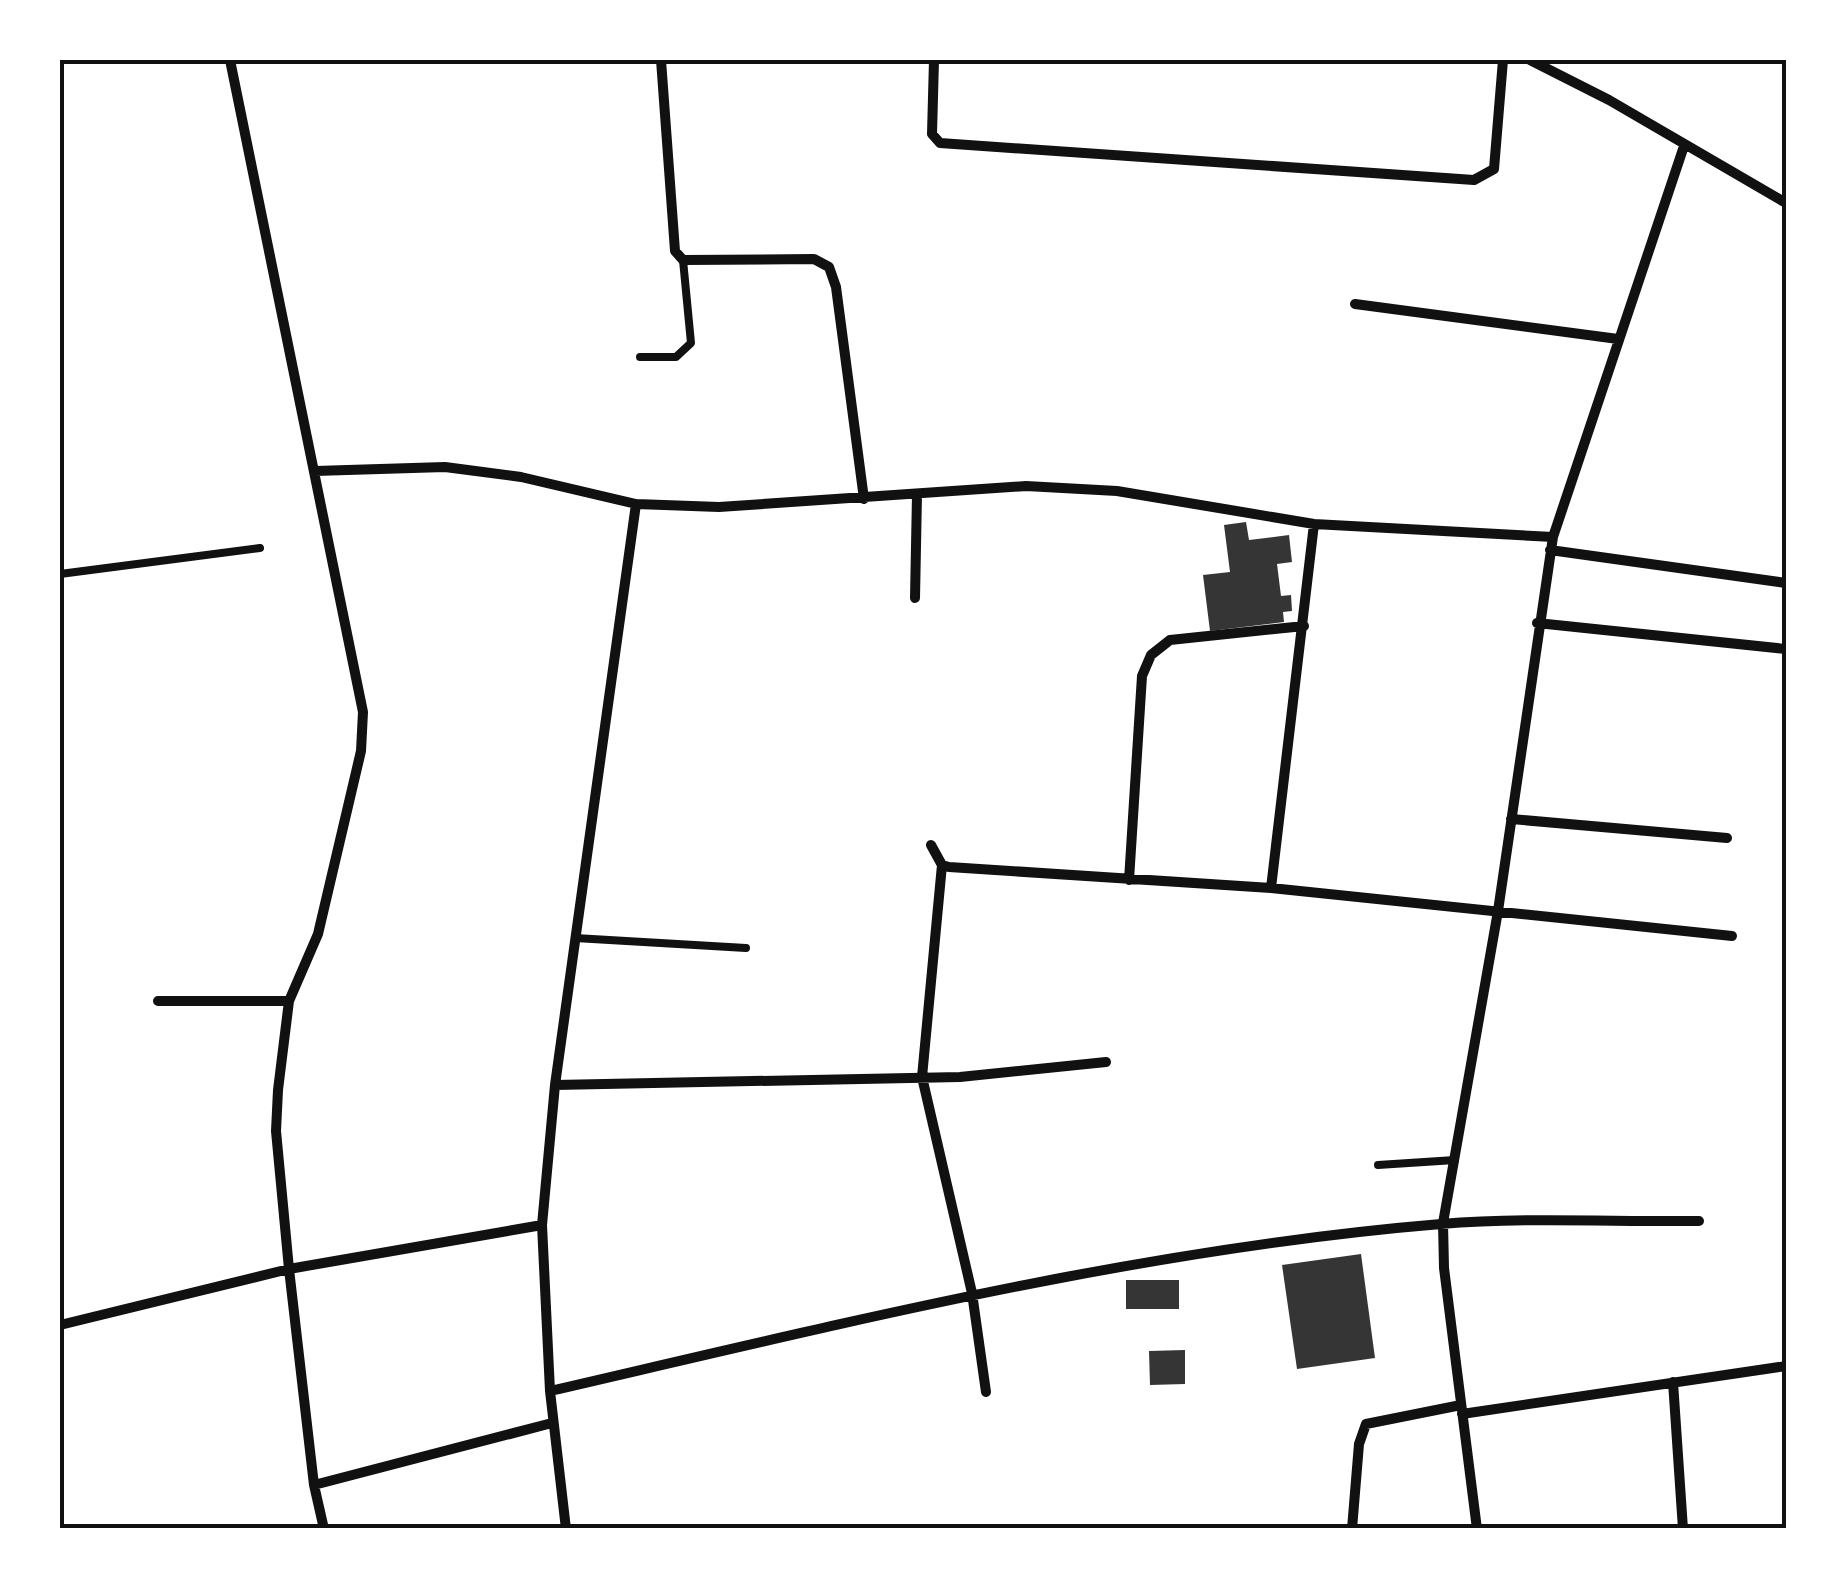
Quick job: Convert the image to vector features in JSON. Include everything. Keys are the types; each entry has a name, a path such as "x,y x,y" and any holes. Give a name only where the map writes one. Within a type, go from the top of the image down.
{"street":[{"path":"230,60 360,689 364,728 318,934 289,1001 276,1130 314,1485 324,1529"},
{"path":"661,60 674,245 683,260 814,259 829,267 836,287 864,499"},
{"path":"934,60 932,134 945,144 1474,180 1494,169 1503,60"},
{"path":"1530,60 1609,100 1786,204"},
{"path":"1477,1529 1444,1268 1443,1224 1498,911 1550,550 1684,146"},
{"path":"1355,304 1618,339"},
{"path":"315,471 445,467 521,477 636,504 773,506 1026,486 1116,491 1314,524 1553,537"},
{"path":"915,598 917,495"},
{"path":"566,1529 552,1423 542,1225 555,1085 636,504"},
{"path":"1271,888 1314,524"},
{"path":"1550,550 1786,583"},
{"path":"1537,623 1786,649"},
{"path":"1129,880 1142,676 1151,654 1170,640 1304,626"},
{"path":"1511,819 1727,838"},
{"path":"931,845 942,865 922,1077 972,1293 986,1392"},
{"path":"942,865 1271,888 1732,936"},
{"path":"158,1001 289,1001"},
{"path":"555,1085 960,1078 1106,1062"},
{"path":"550,1391 972,1293 1165,1260 1443,1224 1698,1220"},
{"path":"60,1325 289,1269 542,1225"},
{"path":"1352,1529 1359,1444 1366,1424 1786,1366"},
{"path":"1673,1382 1683,1529"},
{"path":"314,1485 552,1423"}],"lane":[{"path":"640,357 676,357 691,342 683,260"},
{"path":"60,574 260,548"},
{"path":"575,938 746,948"},
{"path":"1378,1165 1455,1160"}],"building":[{"path":"1246,522 1249,540 1289,535 1292,562 1277,564 1281,596 1291,595 1292,611 1283,612 1284,622 1210,631 1203,575 1230,572 1224,525"},
{"path":"1361,1254 1375,1358 1297,1369 1282,1265"},
{"path":"1126,1280 1179,1280 1179,1309 1126,1309"},
{"path":"1185,1350 1185,1384 1150,1385 1149,1351"}]}
